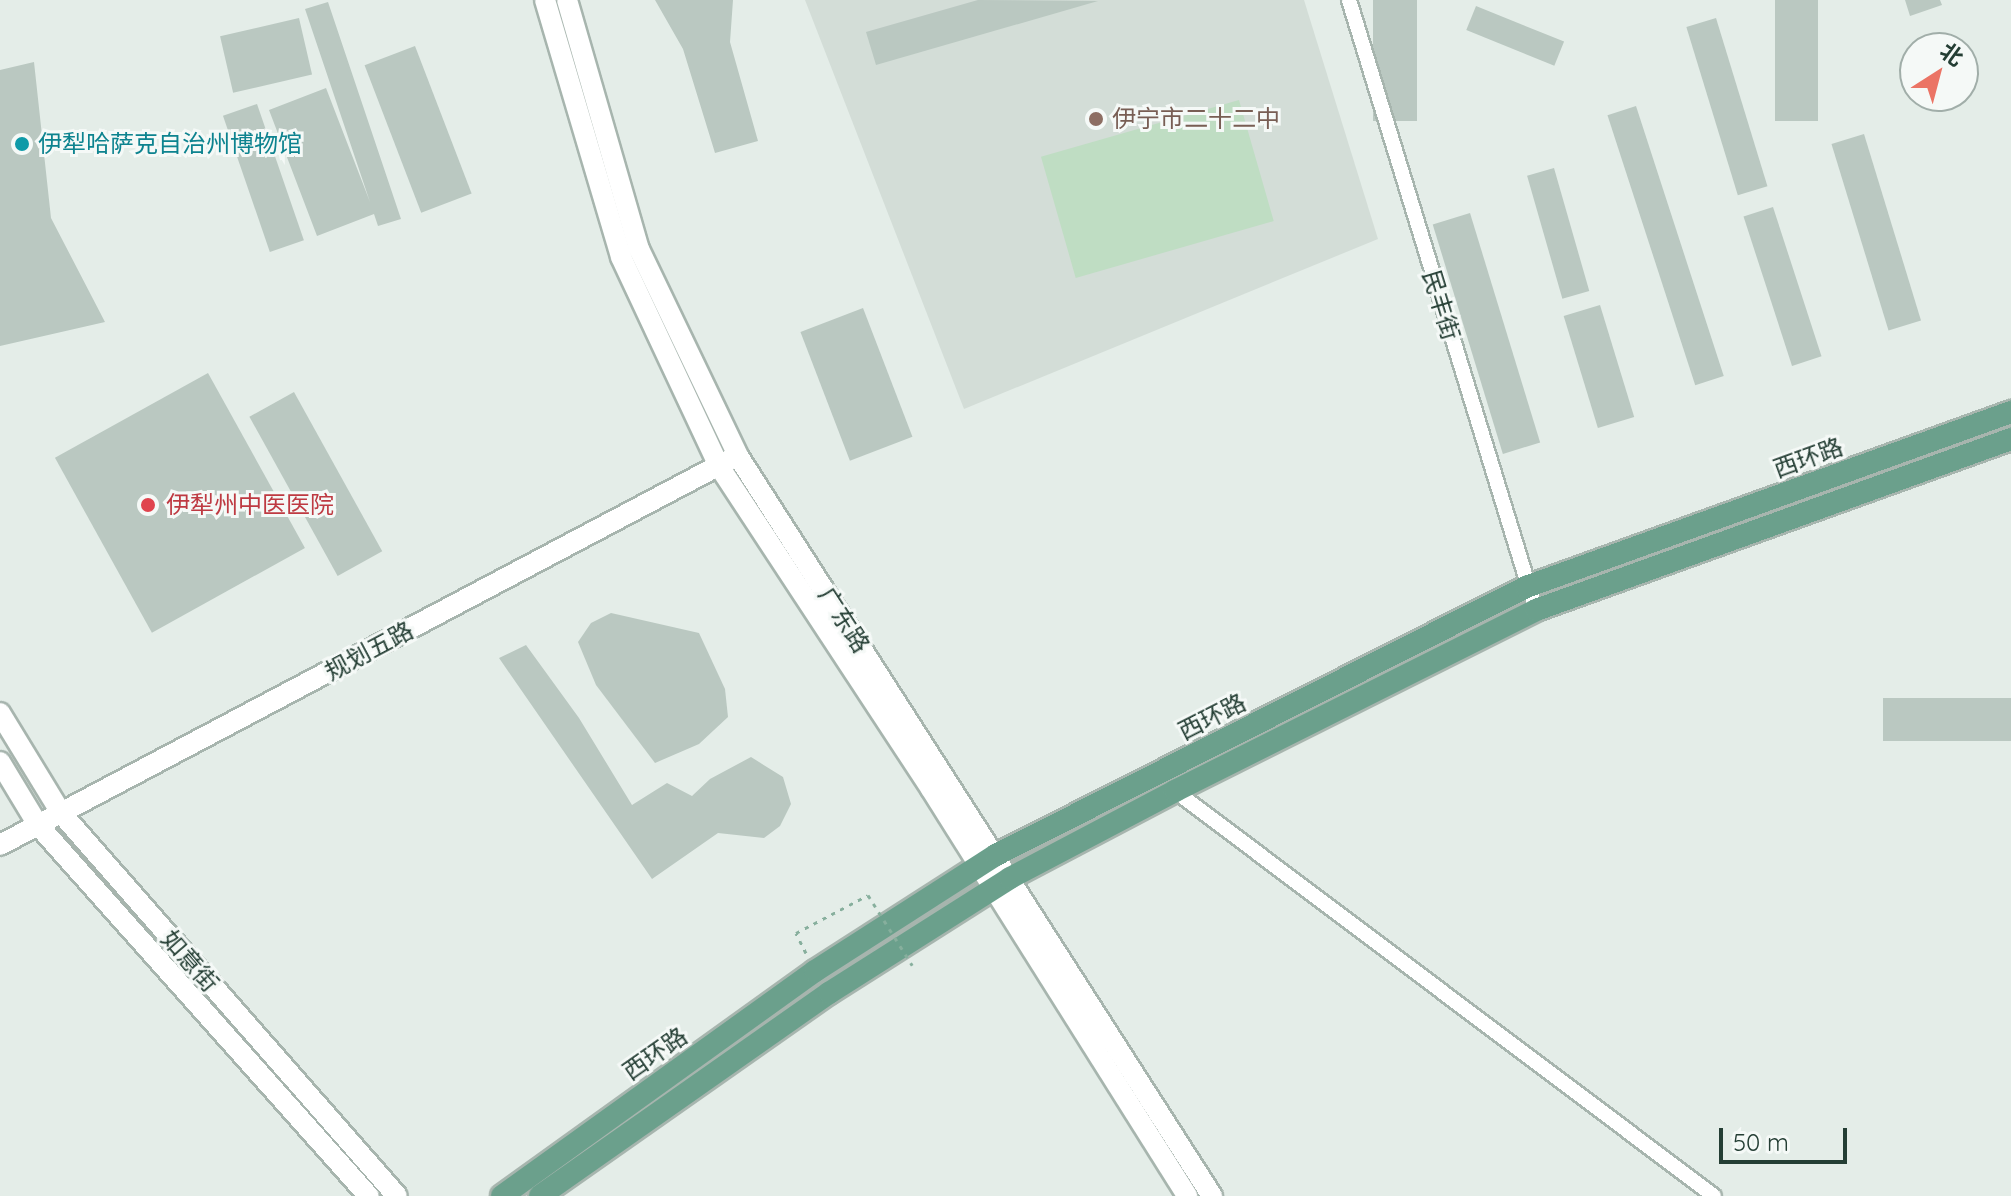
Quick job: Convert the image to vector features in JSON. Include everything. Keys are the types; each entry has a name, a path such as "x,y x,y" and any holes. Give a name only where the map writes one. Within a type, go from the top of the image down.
{"main road":[{"name":"西环路","path":"502,1196 815,971 988,861 1526,587 2011,412"},
{"name":"西环路","path":"540,1196 829,993 1002,884 1175,791 1536,610 2011,439"}],"street":[{"name":"广东路","path":"545,0 621,257 719,466 988,861"},
{"name":"广东路","path":"567,0 639,249 738,456 1002,884 1187,1196"},
{"name":"民丰街","path":"1349,0 1526,587 1536,610"},
{"name":"规划五路","path":"0,845 738,456"},
{"name":"如意街","path":"0,713 61,813 397,1196"},
{"name":"如意街","path":"0,762 38,825 369,1196"},
{"path":"1175,791 1714,1196"},
{"name":"广东路","path":"1002,884 1212,1196"}],"path":[{"path":"796,933 868,895 912,965"}],"shaded area":[{"name":"伊宁市二十二中","path":"805,0 1304,0 1378,239 964,409"}],"green space":[{"path":"1239,100 1274,221 1076,278 1041,157"}],"building":[{"path":"655,0 733,0 730,42 758,141 715,153 683,49"},
{"path":"978,0 1098,1 876,65 866,32"},
{"path":"1373,0 1417,0 1417,121 1373,121"},
{"path":"1775,0 1818,0 1818,121 1775,121"},
{"path":"1905,0 1940,0 1942,5 1910,16"},
{"path":"328,2 401,219 378,226 374,214 317,236 269,110 326,88 370,202 305,9"},
{"path":"1476,6 1564,42 1554,66 1466,30"},
{"path":"299,18 312,75 233,93 220,36"},
{"path":"1716,18 1767,186 1738,195 1686,27"},
{"path":"415,46 472,194 421,213 365,65"},
{"name":"伊犁哈萨克自治州博物馆","path":"34,62 51,218 105,322 0,346 0,70"},
{"path":"257,104 304,240 270,252 223,116"},
{"path":"1636,106 1724,376 1695,385 1607,115"},
{"path":"1864,134 1921,320 1888,330 1831,144"},
{"path":"1554,168 1589,291 1562,299 1527,176"},
{"path":"1773,207 1822,356 1792,366 1744,217"},
{"path":"1470,213 1540,443 1503,454 1433,224"},
{"path":"1600,305 1634,417 1598,428 1564,316"},
{"path":"863,308 912,437 850,461 800,332"},
{"path":"208,373 305,548 152,633 55,458"},
{"path":"294,392 382,551 338,576 249,417"},
{"path":"611,613 699,633 725,689 728,717 699,744 655,763 596,685 578,642 591,623"},
{"path":"526,645 579,718 632,805 667,783 692,796 710,779 751,757 783,777 791,804 780,826 764,838 718,833 652,879 499,658"},
{"path":"1883,698 2011,698 2011,741 1883,741"}],"place":[{"name":"伊宁市二十二中","path":"1096,119"},
{"name":"伊犁哈萨克自治州博物馆","path":"22,144"},
{"name":"伊犁州中医医院","path":"148,505"}]}
